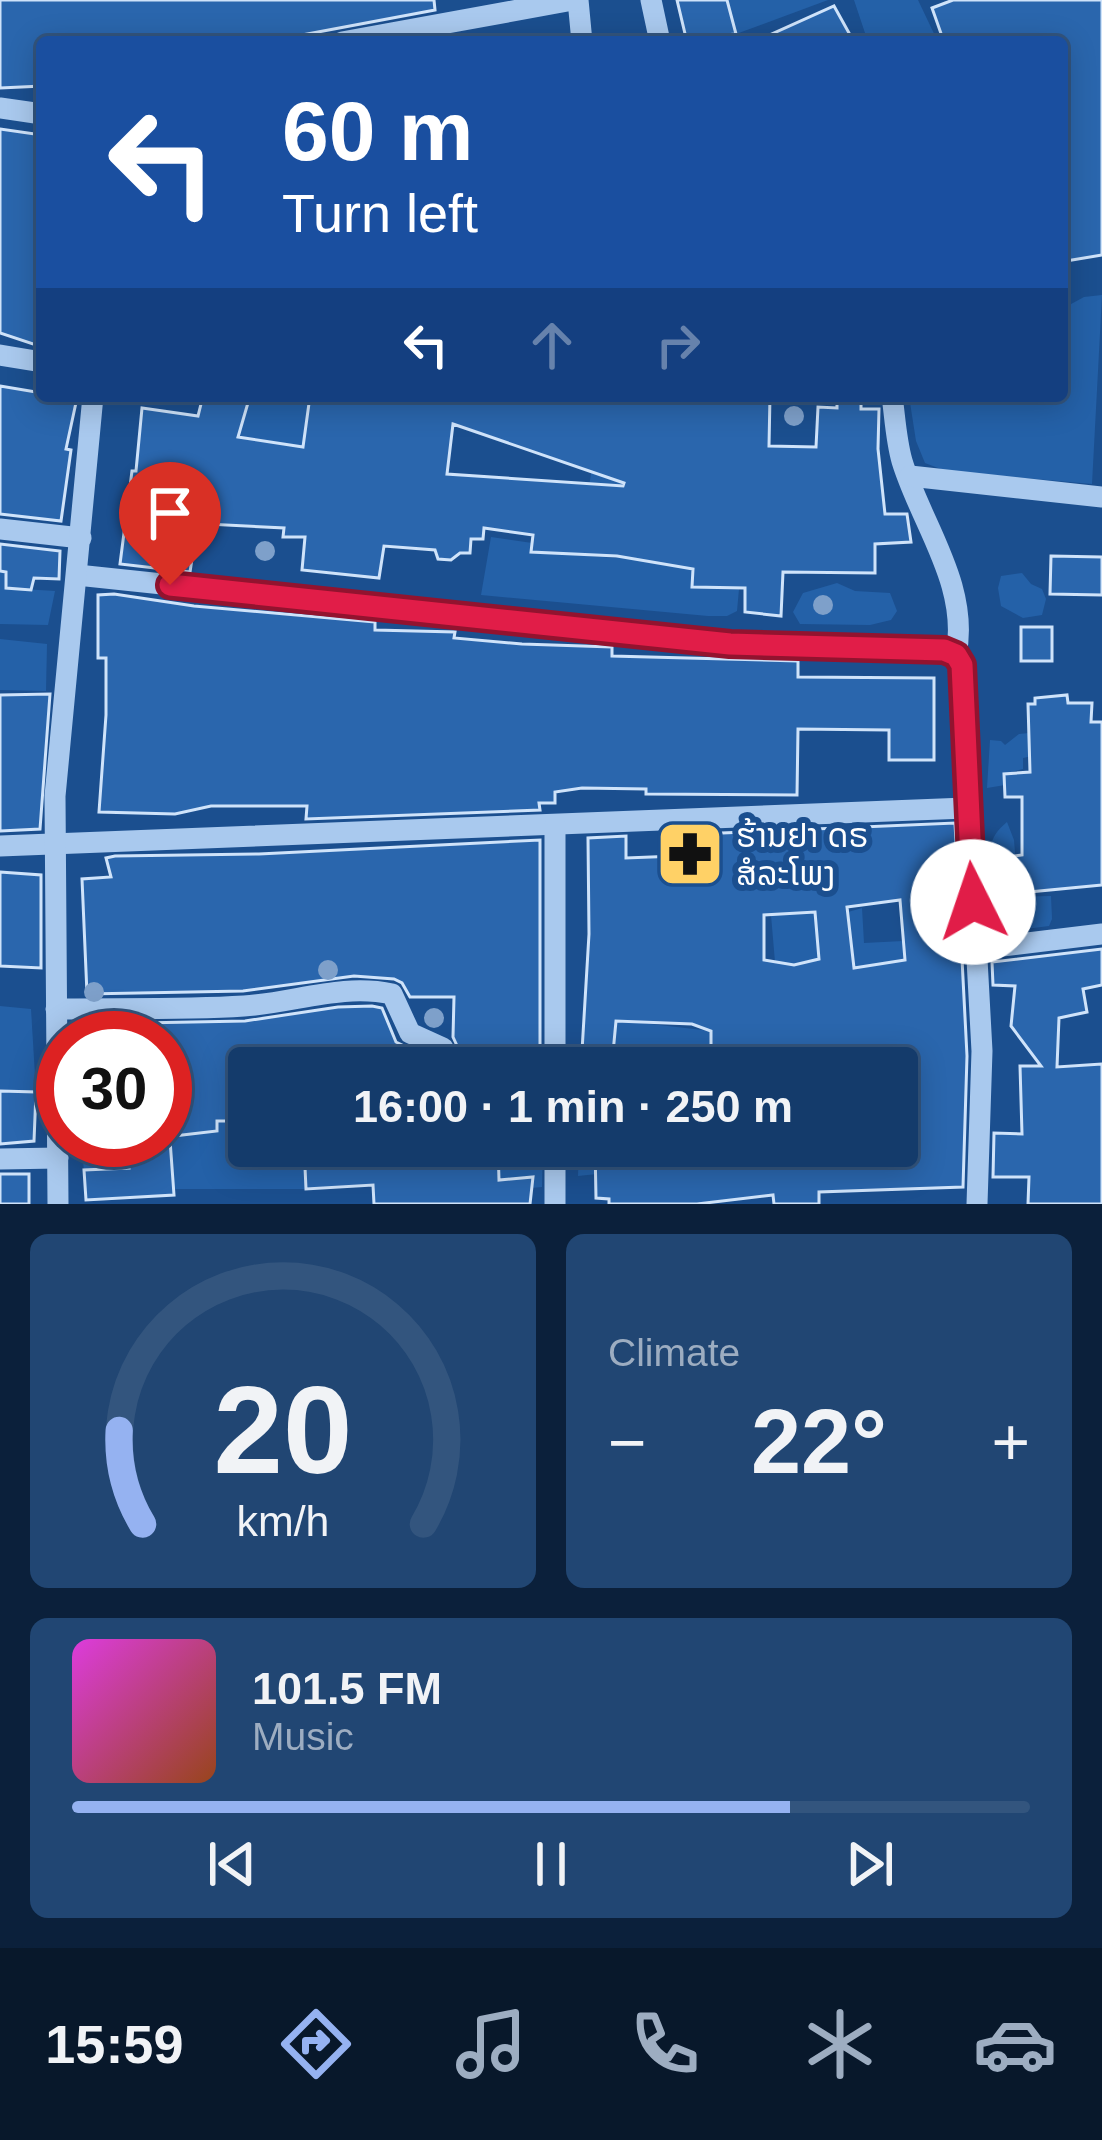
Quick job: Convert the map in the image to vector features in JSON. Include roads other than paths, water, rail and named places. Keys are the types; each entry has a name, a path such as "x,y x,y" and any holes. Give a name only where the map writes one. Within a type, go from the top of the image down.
{"street":[{"path":"375,36 575,0 580,36"},
{"path":"651,0 659,36"},
{"path":"0,108 36,113"},
{"path":"0,355 36,361"},
{"path":"92,402 53,844 56,1010 246,1006 310,994 380,991 392,994 410,1033 441,1047"},
{"path":"893,402 903,464 952,585 961,632 956,655"},
{"path":"910,476 1102,497"},
{"path":"0,529 81,538"},
{"path":"77,575 730,644 944,650 956,655 962,665 982,1051 977,1204"},
{"path":"0,846 966,808"},
{"path":"555,825 555,1047"},
{"path":"977,949 1102,934"},
{"path":"0,1159 36,1158"},
{"path":"58,1167 58,1204"},
{"path":"555,1167 555,1204"}],"place":[{"name":"ຮ້ານຢາ ດຣ ສໍລະໂພງ","path":"690,854"}]}
